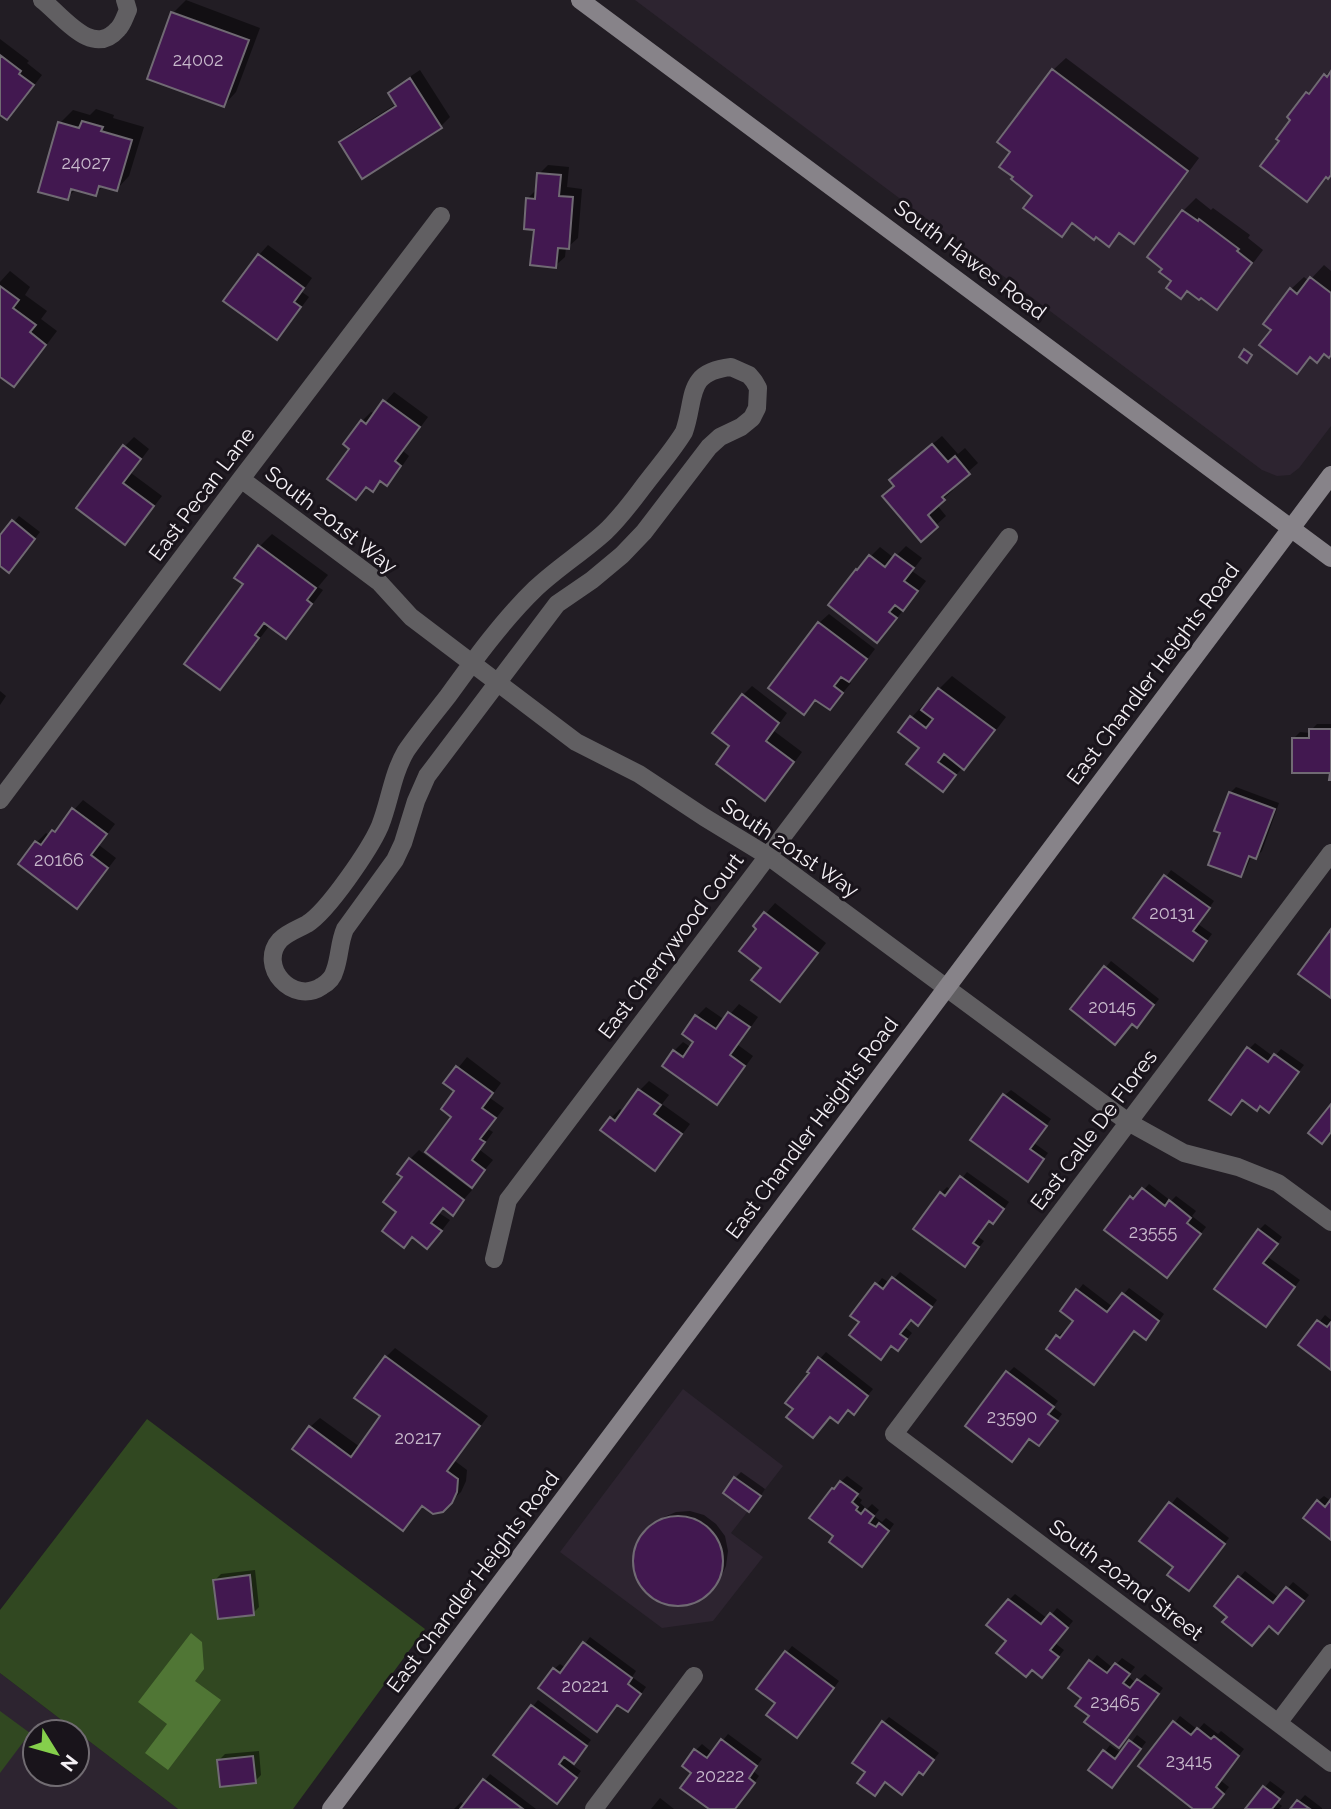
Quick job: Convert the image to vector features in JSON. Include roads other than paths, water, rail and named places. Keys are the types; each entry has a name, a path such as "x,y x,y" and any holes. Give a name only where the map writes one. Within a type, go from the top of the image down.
{"main road":[{"name":"South Hawes Road","path":"580,0 1331,558"},
{"name":"East Chandler Heights Road","path":"331,1809 1331,475"}],"street":[{"path":"41,0 54,9 71,28 89,39 107,38 119,28 128,10 125,0"},
{"name":"East Pecan Lane","path":"0,800 441,216"},
{"path":"731,367 749,375 758,388 757,408 752,418 720,437 686,475 644,532 622,555 557,604 427,776 395,860 345,929 331,980 313,992 306,993 291,988 277,975 272,963 279,942 322,912 360,861 380,825 392,782 405,753 472,663 538,586 606,531 618,518 684,432 695,386 701,377 709,372 731,367"},
{"path":"664,459 686,475"},
{"name":"South 201st Way","path":"241,479 379,582 411,617 576,742 639,774 768,856 1128,1122 1184,1153 1238,1167 1278,1183 1331,1222"},
{"name":"East Cherrywood Court","path":"494,1259 508,1200 1009,537"},
{"path":"538,586 557,604"},
{"path":"380,825 407,833"},
{"name":"East Calle De Flores","path":"894,1434 1331,853"},
{"name":"South 202nd Street","path":"894,1434 1331,1763"},
{"path":"1278,1723 1331,1653"},
{"path":"594,1809 694,1676"}]}
